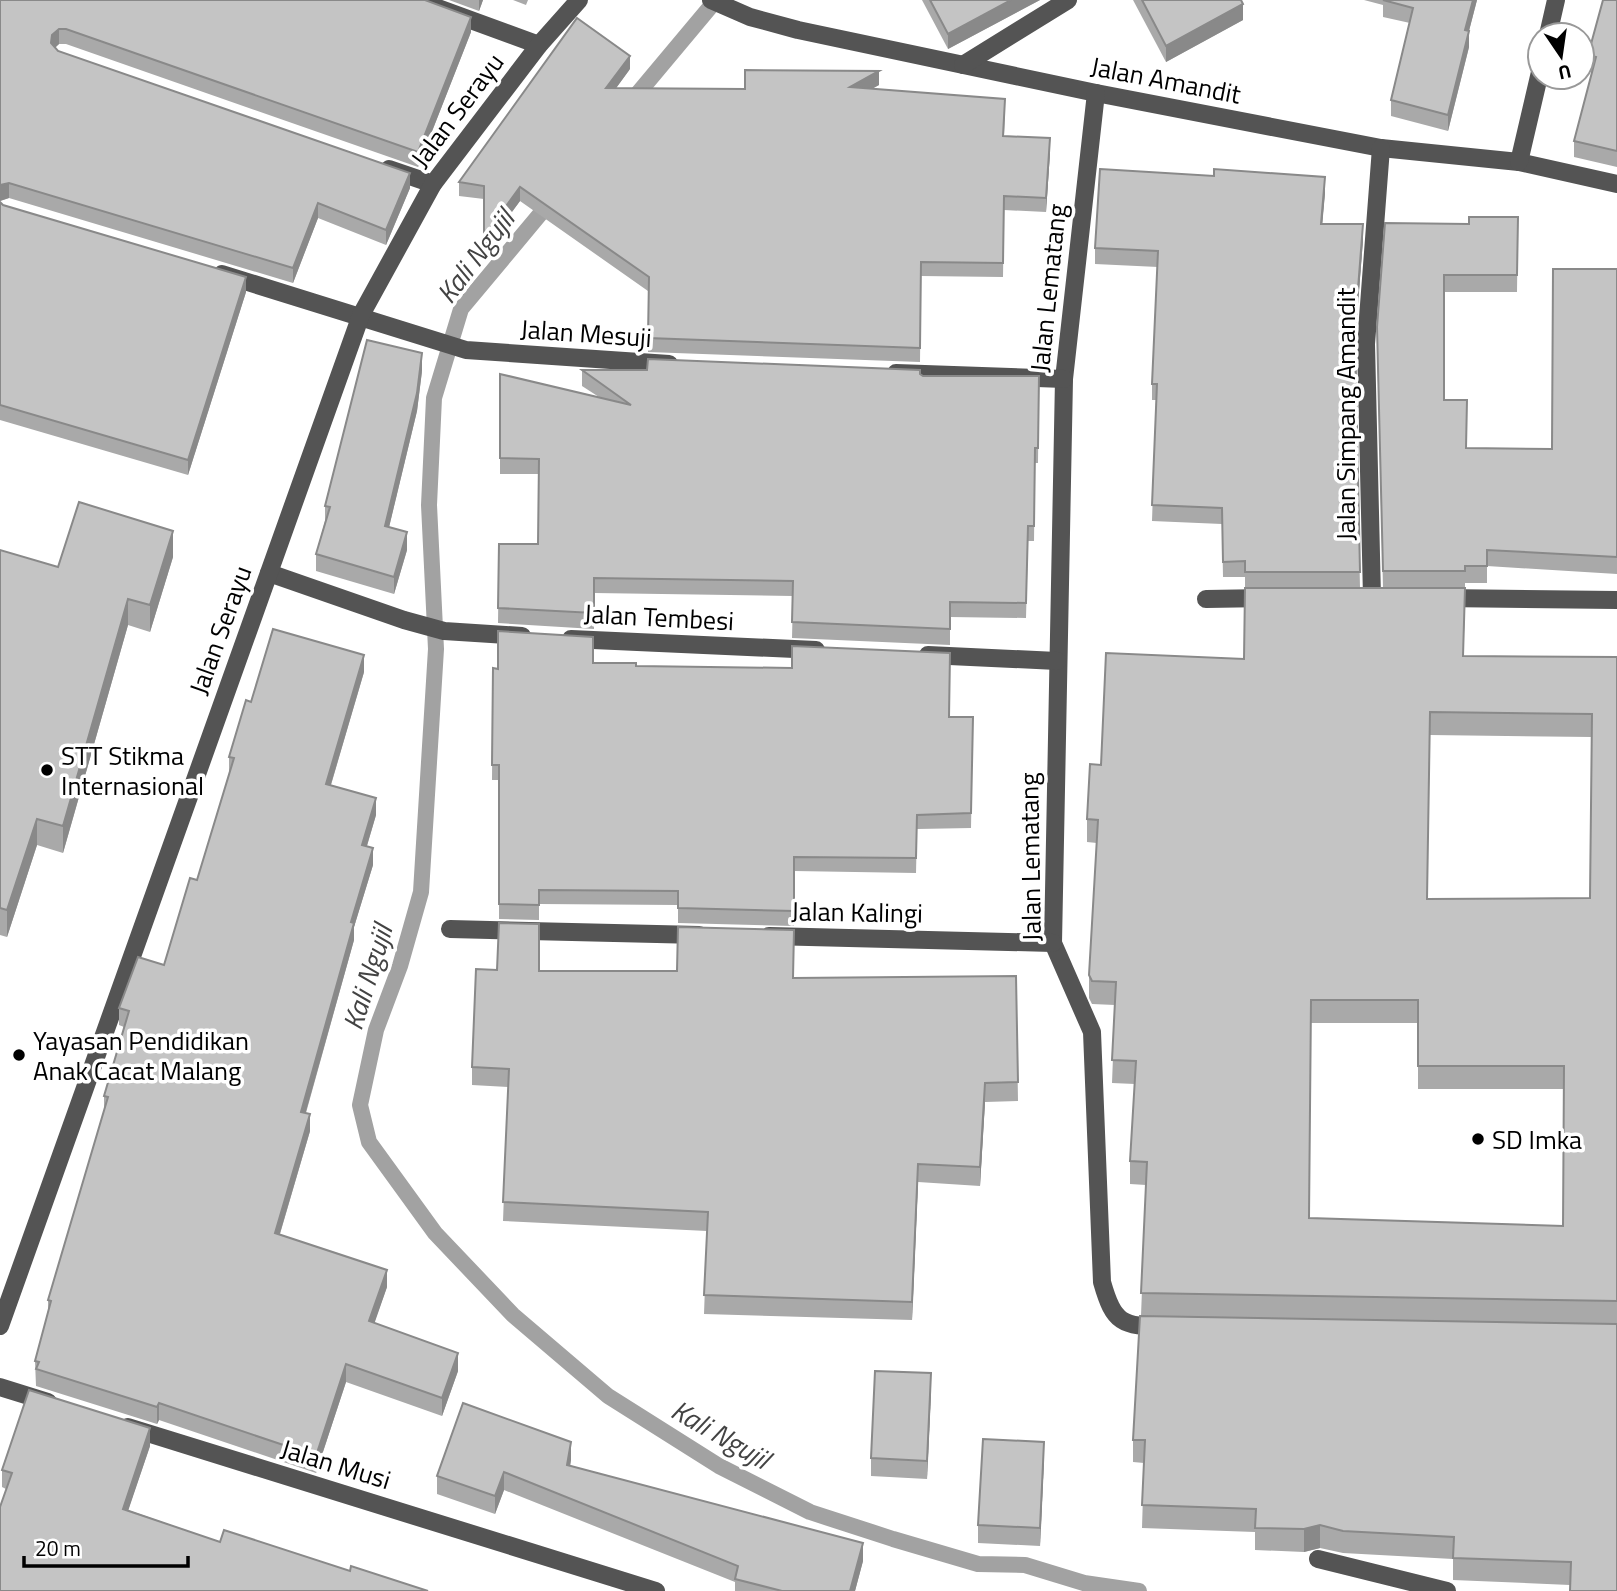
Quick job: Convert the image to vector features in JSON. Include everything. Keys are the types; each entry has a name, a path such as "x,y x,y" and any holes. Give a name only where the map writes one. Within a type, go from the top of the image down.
{"street":[{"path":"416,0 539,44"},
{"name":"Jalan Serayu","path":"0,1326 361,315 433,184 539,44 579,0"},
{"name":"Jalan Amandit","path":"710,0 750,18 1096,93 1381,148 1519,162 1617,184"},
{"path":"963,65 1068,0"},
{"path":"1551,21 1556,0"},
{"path":"1519,162 1536,91"},
{"name":"Jalan Lematang","path":"1096,93 1064,379 1053,943 1092,1032 1102,1282 1108,1305 1120,1321 1132,1327 1176,1327"},
{"name":"Jalan Simpang Amandit","path":"1372,597 1366,344 1381,148"},
{"path":"369,162 433,184"},
{"name":"Jalan Mesuji","path":"204,268 466,350 611,362 694,365"},
{"path":"872,372 1064,379"},
{"name":"Jalan Tembesi","path":"268,573 444,631 837,651"},
{"path":"1206,599 1289,598"},
{"path":"1426,598 1617,600"},
{"path":"906,654 1057,661"},
{"path":"450,929 724,935"},
{"name":"Jalan Kalingi","path":"751,936 1053,943"},
{"path":"0,1387 66,1407"},
{"name":"Jalan Musi","path":"105,1419 656,1591"},
{"path":"1318,1559 1447,1591"}],"building":[{"path":"0,0 425,0 471,17 418,152 66,29 59,29 52,35 51,43 58,51 410,173 386,230 318,203 293,268 9,183 0,185"},
{"path":"930,0 1011,0 948,34"},
{"path":"1142,0 1241,0 1243,4 1166,46"},
{"path":"1383,0 1473,0 1465,30 1469,31 1448,115 1391,100 1413,8"},
{"path":"1603,0 1617,0 1617,151 1574,141 1587,91 1596,91 1596,26"},
{"path":"577,18 630,56 606,88 745,89 745,70 879,71 850,87 1005,99 1003,136 1050,138 1046,198 1004,196 1003,263 921,262 920,348 648,338 649,277 520,187 484,236 484,186 459,182"},
{"path":"1100,169 1214,176 1214,169 1325,177 1321,224 1363,224 1355,328 1360,572 1245,572 1245,561 1223,562 1222,508 1152,505 1157,384 1152,384 1158,251 1095,248"},
{"path":"0,202 246,277 188,460 0,405"},
{"path":"1469,217 1518,217 1517,275 1444,275 1444,400 1467,400 1466,448 1552,449 1553,269 1617,269 1617,557 1487,550 1487,566 1465,566 1465,571 1383,571 1377,327 1385,223 1469,224"},
{"path":"367,340 422,353 417,393 385,526 407,532 394,577 316,554 330,507 325,506"},
{"path":"648,359 920,370 923,376 1039,376 1034,526 1028,526 1026,603 950,602 950,629 792,622 793,581 594,578 594,613 498,608 499,544 538,544 539,459 500,458 500,374 631,405 582,370 647,370"},
{"name":"STT Stikma Internasional","path":"79,502 173,531 150,605 128,599 63,826 37,819 7,910 0,908 0,550 58,567"},
{"path":"1245,588 1465,588 1463,656 1617,657 1617,1301 1141,1293 1147,1162 1130,1161 1136,1061 1112,1060 1116,982 1092,981 1089,975 1098,820 1087,819 1090,764 1101,765 1106,653 1244,659","holes":["1430,712 1592,714 1590,898 1427,899","1311,1000 1418,1000 1418,1066 1564,1066 1563,1226 1309,1218"]},
{"path":"273,629 364,655 326,784 376,798 362,845 373,848 301,1112 310,1114 275,1233 387,1270 369,1321 458,1353 442,1398 346,1364 316,1456 159,1403 157,1407 36,1369 39,1362 35,1361 51,1301 48,1300 108,1097 104,1096 129,1011 119,1008 138,957 164,965 190,878 197,880 234,758 229,757 246,700 251,702"},
{"path":"498,631 593,637 593,663 636,663 636,666 792,668 792,646 950,653 949,717 973,717 971,813 917,815 916,858 794,857 794,911 678,908 678,891 539,890 539,905 499,904 499,765 492,765 493,668 498,669"},
{"path":"499,923 539,924 539,971 677,971 678,927 794,930 793,978 1016,976 1018,1082 985,1083 980,1167 918,1164 912,1302 704,1295 708,1212 503,1202 509,1069 472,1067 476,969 497,970"},
{"path":"1140,1316 1617,1324 1617,1591 1570,1591 1571,1562 1453,1558 1454,1537 1343,1531 1320,1525 1304,1529 1255,1528 1256,1509 1142,1505 1145,1440 1133,1440"},
{"path":"875,1371 931,1373 927,1461 871,1458"},
{"path":"29,1390 150,1428 123,1509 220,1542 224,1530 350,1571 351,1566 428,1591 0,1591 0,1507 12,1473 2,1470"},
{"path":"463,1403 571,1442 567,1465 863,1543 850,1591 782,1591 735,1579 738,1566 504,1472 495,1496 437,1476"},
{"path":"983,1439 1044,1442 1040,1528 978,1525"}],"waterway":[{"name":"Kali Ngujil","path":"629,104 716,0"},
{"name":"Kali Ngujil","path":"551,201 461,309 434,398 429,505 436,649 421,892 400,966 376,1030 360,1105 369,1142 435,1233 513,1315 608,1396 719,1466 810,1512 893,1539 978,1564 1025,1565 1084,1583 1139,1591"}],"place":[{"name":"STT Stikma Internasional","path":"47,770"},
{"name":"Yayasan Pendidikan Anak Cacat Malang","path":"19,1055"},
{"name":"SD Imka","path":"1478,1139"}]}
